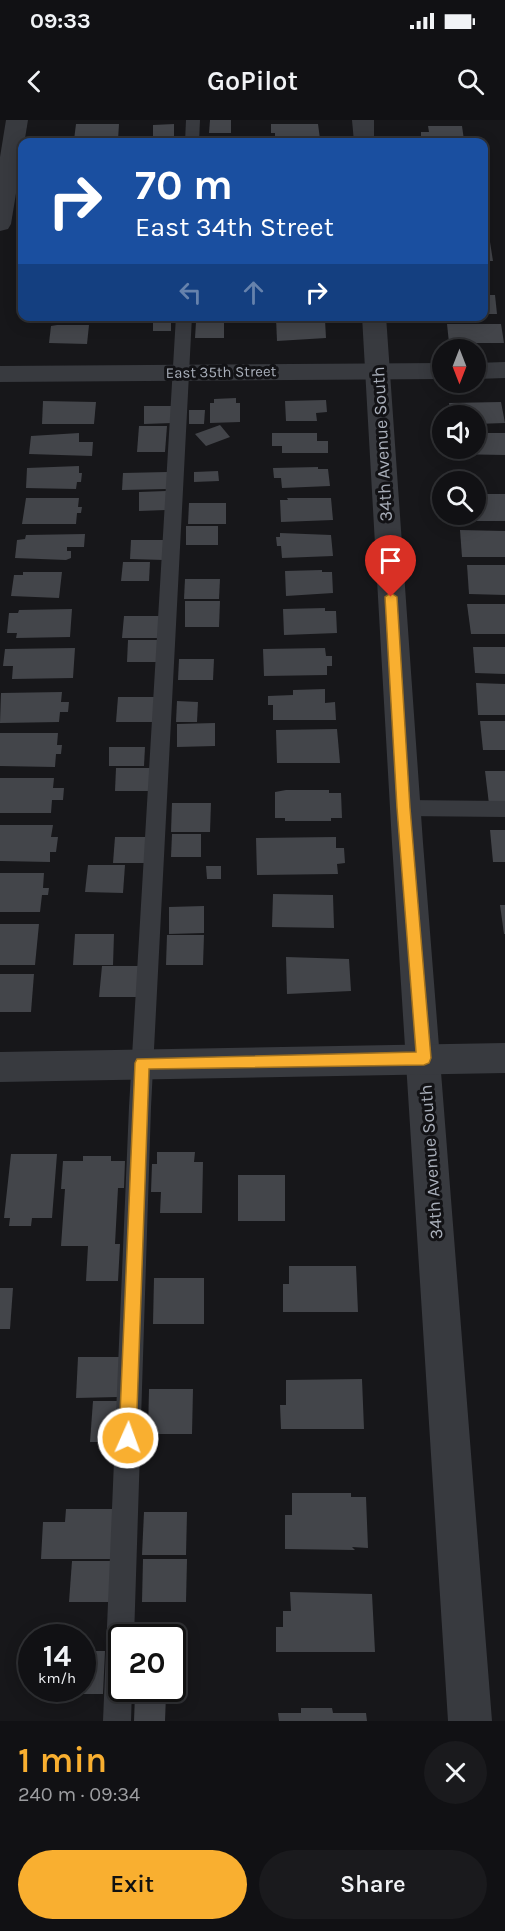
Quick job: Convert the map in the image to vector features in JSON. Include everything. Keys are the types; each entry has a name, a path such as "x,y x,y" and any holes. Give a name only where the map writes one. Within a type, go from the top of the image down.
{"street":[{"path":"0,224 17,120"},
{"path":"363,120 364,138"},
{"name":"34th Avenue South","path":"374,321 404,808 424,1058 470,1721"},
{"path":"486,370 505,370"},
{"name":"East 35th Street","path":"0,374 432,371"},
{"path":"0,1067 505,1058"}],"lane":[{"path":"192,138 193,120"},
{"path":"117,1721 142,1063 184,321"},
{"path":"404,808 505,809"}],"building":[{"path":"210,120 231,120 231,133 209,133"},
{"path":"76,124 119,124 118,138 74,138"},
{"path":"174,124 174,138 153,138 153,125"},
{"path":"271,124 318,124 320,138 275,138 275,133 271,133"},
{"path":"428,126 462,126 464,138 421,138 421,132 429,132"},
{"path":"488,242 490,242 493,261 488,261"},
{"path":"488,295 495,295 497,314 488,314"},
{"path":"153,321 171,321 171,331 153,331"},
{"path":"276,321 325,321 326,338 277,341"},
{"path":"196,322 224,322 224,338 195,338"},
{"path":"447,324 501,324 504,343 486,343 486,339 449,339"},
{"path":"89,325 87,344 49,343 51,326"},
{"path":"236,398 236,403 240,403 240,422 210,423 210,403 214,403 214,399"},
{"path":"326,400 327,412 316,413 317,421 286,421 285,401"},
{"path":"43,401 96,402 94,424 42,424"},
{"path":"501,402 505,423 486,424 486,405 449,405 449,403"},
{"path":"144,406 172,406 172,423 144,424"},
{"path":"189,410 205,410 204,424 189,424"},
{"path":"220,425 230,437 206,446 195,434"},
{"path":"139,426 167,426 165,452 137,452"},
{"path":"79,433 79,442 93,442 92,456 29,454 31,436"},
{"path":"272,433 317,433 317,441 328,441 328,453 282,453 282,446 272,446"},
{"path":"486,433 505,433 505,455 486,455"},
{"path":"79,466 79,473 82,473 81,482 77,482 76,489 26,488 27,468"},
{"path":"318,467 318,469 328,469 330,486 282,488 281,478 274,478 273,468"},
{"path":"218,471 219,481 194,482 194,472"},
{"path":"167,472 167,489 122,490 123,473"},
{"path":"166,491 166,510 139,511 139,492"},
{"path":"486,494 505,494 505,521 486,521"},
{"path":"26,498 79,498 78,507 82,507 81,513 77,513 76,524 22,524"},
{"path":"287,498 331,498 333,520 281,522 280,500 288,500"},
{"path":"189,503 226,503 226,524 188,524"},
{"path":"186,526 218,526 218,545 186,545"},
{"path":"460,530 505,531 505,557 462,557"},
{"path":"280,533 331,535 333,556 282,558 281,546 277,546 276,537 280,537"},
{"path":"85,534 84,547 67,547 67,551 71,551 71,558 66,560 15,558 17,540 25,539 26,535"},
{"path":"131,540 165,540 164,560 130,559"},
{"path":"123,562 150,562 149,581 121,581"},
{"path":"467,565 505,565 505,595 469,594"},
{"path":"322,570 322,572 332,572 333,593 286,596 285,571"},
{"path":"23,572 62,572 59,598 11,596 14,575 23,575"},
{"path":"185,579 220,579 219,599 184,599"},
{"path":"185,601 220,601 219,627 185,627"},
{"path":"467,604 505,604 505,634 471,634"},
{"path":"325,608 325,611 336,611 337,633 284,635 283,609"},
{"path":"72,609 70,637 16,638 17,633 7,633 9,613 18,613 19,610"},
{"path":"124,616 161,616 160,638 122,638"},
{"path":"128,640 157,640 157,662 127,662"},
{"path":"473,647 505,647 505,674 475,673"},
{"path":"75,648 73,678 12,679 13,666 3,666 5,649"},
{"path":"325,648 326,656 332,656 332,666 327,666 327,675 264,676 263,649"},
{"path":"179,659 214,659 213,680 178,680"},
{"path":"476,683 505,684 505,715 478,715"},
{"path":"325,689 325,703 335,702 336,720 273,720 273,705 268,705 268,696 293,695 293,690"},
{"path":"62,692 61,702 69,702 68,712 60,712 59,722 0,723 1,693"},
{"path":"118,697 156,697 154,722 116,722"},
{"path":"177,701 198,702 197,722 176,722"},
{"path":"480,721 505,721 505,750 483,750"},
{"path":"215,723 215,746 177,747 177,724"},
{"path":"337,729 340,763 277,763 276,730"},
{"path":"0,733 58,733 57,745 62,745 61,754 56,754 55,767 0,766"},
{"path":"109,747 145,747 144,766 109,766"},
{"path":"116,768 152,768 151,791 115,791"},
{"path":"485,771 505,771 505,804 489,804"},
{"path":"0,778 54,778 53,788 64,788 63,800 52,800 51,813 0,813"},
{"path":"329,790 329,793 341,793 342,818 331,818 331,821 285,821 285,818 275,818 275,792"},
{"path":"172,803 211,803 210,832 171,832"},
{"path":"0,825 53,825 51,837 58,837 56,852 50,852 50,862 0,861"},
{"path":"490,830 505,830 505,862 493,862"},
{"path":"172,834 201,834 201,857 171,857"},
{"path":"115,837 150,837 148,863 113,863"},
{"path":"336,837 336,848 344,848 345,863 337,864 338,874 257,875 256,838"},
{"path":"88,865 125,865 123,893 85,892"},
{"path":"206,866 221,866 221,879 207,879"},
{"path":"0,873 44,873 43,888 49,888 48,895 42,895 40,912 0,912"},
{"path":"273,894 333,895 334,928 272,927"},
{"path":"500,905 505,905 505,934 504,934"},
{"path":"204,906 204,933 169,934 169,907"},
{"path":"0,924 39,924 35,965 0,965"},
{"path":"75,934 114,934 113,965 73,965"},
{"path":"167,935 204,935 203,965 166,965"},
{"path":"286,957 349,959 351,991 287,994"},
{"path":"102,966 141,966 139,997 99,997"},
{"path":"0,974 34,974 31,1012 0,1012"},
{"path":"157,1152 195,1152 194,1162 203,1162 202,1213 160,1213 161,1192 151,1192 152,1164 157,1164"},
{"path":"11,1154 57,1154 52,1218 32,1218 31,1226 9,1226 10,1218 4,1218"},
{"path":"83,1156 111,1156 111,1161 125,1161 124,1188 118,1188 115,1244 120,1244 118,1281 86,1281 88,1246 61,1246 65,1189 61,1189 63,1161 83,1161"},
{"path":"238,1175 285,1175 285,1221 238,1221"},
{"path":"289,1266 356,1266 358,1312 283,1312 283,1284 289,1284"},
{"path":"154,1278 204,1278 204,1324 153,1324"},
{"path":"0,1288 13,1288 10,1329 0,1329"},
{"path":"78,1357 120,1357 118,1397 76,1398"},
{"path":"362,1379 364,1429 281,1429 280,1405 286,1405 286,1380"},
{"path":"149,1389 193,1389 192,1434 148,1434"},
{"path":"93,1401 119,1401 117,1442 90,1442"},
{"path":"292,1493 351,1493 351,1497 366,1497 368,1548 352,1547 355,1550 285,1549 285,1515 292,1515"},
{"path":"66,1509 114,1509 112,1559 41,1559 43,1522 65,1522"},
{"path":"144,1512 187,1512 186,1555 142,1555"},
{"path":"143,1559 187,1559 186,1602 142,1602"},
{"path":"72,1561 112,1561 110,1602 69,1602"},
{"path":"290,1592 372,1594 375,1652 276,1652 276,1627 283,1627 283,1611 291,1611"},
{"path":"96,1651 105,1651 103,1694 96,1694"},
{"path":"135,1702 166,1702 165,1721 134,1721"},
{"path":"301,1708 332,1708 333,1713 366,1713 367,1721 279,1721 278,1713 301,1713"}],"route":[{"path":"128,1438 142,1063 424,1058 404,808 391,597"}]}
